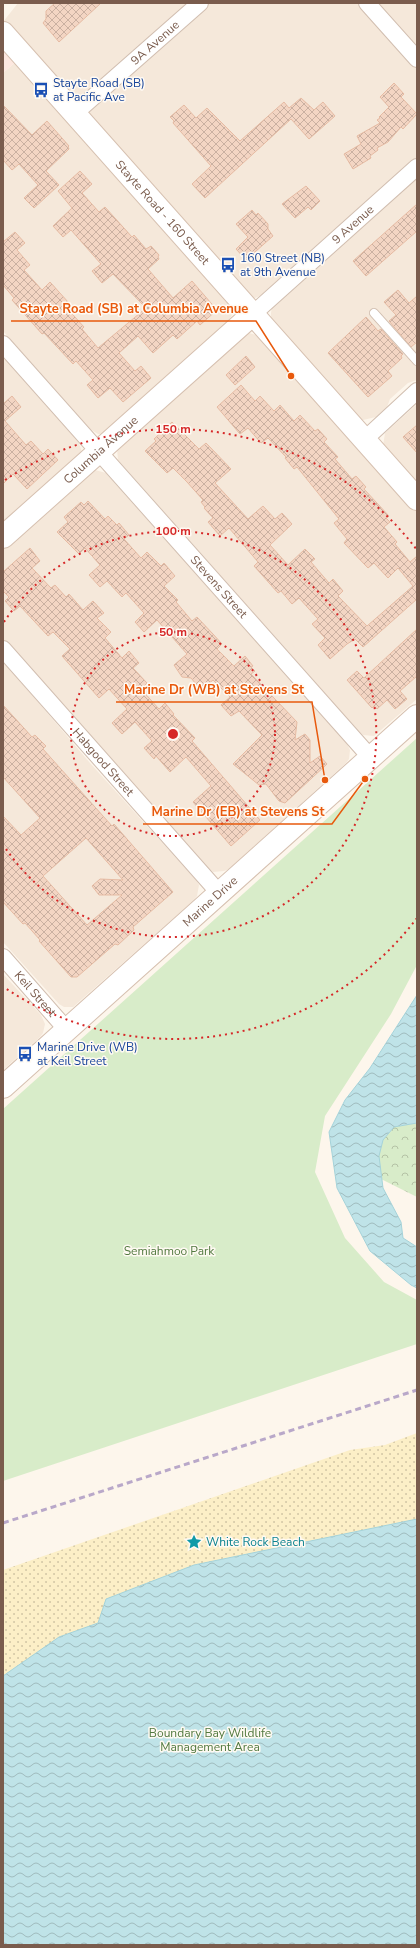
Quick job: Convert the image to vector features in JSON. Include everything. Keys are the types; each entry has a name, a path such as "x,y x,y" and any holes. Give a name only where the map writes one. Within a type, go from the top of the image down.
{"street":[{"name":"9A Avenue","path":"74,114 200,3"},
{"path":"367,3 417,59"},
{"name":"Stayte Road - 160 Street","path":"3,33 417,499"},
{"name":"9 Avenue","path":"253,314 417,167"},
{"name":"Columbia Avenue","path":"3,537 253,314"},
{"name":"Stevens Street","path":"3,344 371,758"},
{"path":"364,440 417,392"},
{"name":"Habgood Street","path":"3,649 220,894"},
{"name":"Marine Drive","path":"3,1087 417,716"},
{"name":"Keil Street","path":"3,957 67,1030"}],"lane":[{"path":"374,312 417,361"}],"shaded area":[{"path":"18,3 417,3 417,159 268,292 255,298 248,297 3,22"},
{"path":"3,45 17,61 3,73"},
{"path":"17,61 233,307 233,313 228,322 103,434 98,434 90,429 3,331 3,73"},
{"path":"417,174 417,380 408,383 390,399 387,407 376,417 363,420 357,419 271,318 272,306"},
{"path":"249,333 259,336 276,354 417,511 417,699 374,736 363,735 358,731 118,460 117,449"},
{"path":"3,357 78,441 82,452 3,531"},
{"path":"417,404 417,488 383,446 385,433"},
{"path":"95,470 106,473 345,740 350,750 349,759 346,763 229,869 224,871 213,872 208,868 3,639 3,546 90,471"},
{"path":"3,661 90,763 199,885 197,896 192,902 73,1007 64,1007 59,1004 3,942"},
{"path":"3,974 41,1015 45,1024 43,1033 40,1037 3,1070"}],"green space":[{"name":"Semiahmoo Park","path":"417,738 417,965 391,1014 325,1116 315,1172 345,1238 384,1282 417,1300 417,1344 3,1481 3,1109"},
{"path":"417,1123 417,1197 381,1179 378,1156 383,1140 394,1127"}],"sand":[{"name":"White Rock Beach","path":"417,1433 417,1519 3,1676 3,1570 350,1450 385,1445"}],"water":[{"path":"417,995 417,1123 394,1127 383,1140 379,1156 383,1188 401,1222 403,1238 417,1247 417,1288 411,1285 370,1251 337,1188 329,1132 345,1100 370,1068"},
{"name":"Boundary Bay Wildlife Management Area","path":"417,1519 417,1945 3,1945 3,1676 59,1637 98,1623 106,1599 194,1565"}],"building":[{"path":"55,3 101,3 59,42 43,23 46,19 46,11"},
{"path":"394,83 404,94 401,97 417,114 403,129 401,127 388,142 377,148 378,150 370,156 371,158 353,169 344,154 361,144 357,136 380,123 377,120 389,107 380,97"},
{"path":"301,98 314,110 323,102 335,116 309,139 291,119 205,198 192,184 211,166 173,123 174,121 170,117 184,105 196,118 207,108 240,141 284,102 289,108"},
{"path":"3,105 32,135 47,121 69,146 69,149 46,171 59,185 34,208 24,198 38,185 19,164 12,170 3,160"},
{"path":"80,171 92,184 82,193 99,212 105,207 132,237 134,235 146,249 151,246 159,255 159,259 148,269 173,298 192,281 217,310 200,325 197,321 177,339 173,335 153,353 138,336 119,353 135,371 141,366 151,378 123,402 110,388 98,398 87,385 93,380 76,361 73,364 44,333 42,334 12,300 14,298 3,285 3,242 15,232 25,243 17,250 30,265 24,270 42,290 50,282 69,303 65,306 84,327 82,329 98,348 146,308 113,274 102,283 92,271 101,264 71,230 63,237 53,226 72,208 58,191"},
{"path":"306,186 320,201 311,210 308,207 295,218 282,204"},
{"path":"417,204 417,231 366,276 353,261"},
{"path":"252,210 256,215 258,213 268,224 268,229 273,236 246,260 236,249 248,237 236,224"},
{"path":"398,290 409,303 417,296 417,342 411,347 389,321 396,315 384,302"},
{"path":"366,317 378,331 381,329 403,354 401,356 402,358 388,371 392,376 368,397 328,353"},
{"path":"246,356 255,367 235,385 226,375"},
{"path":"241,385 255,401 260,396 274,411 280,405 294,421 300,415 315,431 318,429 327,439 324,442 338,457 335,459 352,479 356,476 366,487 364,489 389,516 386,518 390,522 384,527 397,542 395,544 410,562 417,556 417,599 363,647 355,639 330,659 318,645 325,638 312,624 318,619 299,598 292,604 281,591 278,593 254,566 258,562 229,528 220,536 208,522 213,518 204,508 205,507 201,502 203,500 187,482 173,468 167,473 145,451 156,441 154,439 172,422 199,449 206,443 231,469 215,483 248,519 263,506 275,519 282,513 292,524 270,545 288,565 305,549 315,559 311,562 329,583 333,579 343,591 338,596 367,626 413,586 398,568 388,578 374,563 368,568 344,543 347,539 334,523 339,519 297,467 294,469 285,458 286,457 268,438 261,443 248,428 240,434 217,407"},
{"path":"12,396 21,407 5,421 26,445 31,441 43,454 48,449 58,460 27,489 13,474 3,484 3,404"},
{"path":"417,425 417,453 403,437"},
{"path":"88,501 105,519 108,516 117,525 119,523 129,535 124,539 141,558 147,552 161,566 164,563 175,576 164,586 178,600 176,602 192,621 197,617 213,634 222,644 217,649 234,666 245,656 255,671 251,674 297,722 295,740 305,734 310,740 310,763 320,756 327,764 285,803 279,801 266,784 259,785 233,764 262,735 239,711 231,716 221,705 230,697 213,680 201,690 191,678 182,677 174,665 187,654 157,620 144,632 135,622 144,613 126,593 122,597 107,581 100,587 89,575 100,565 85,548 79,554 57,532 68,522 64,517 81,502 84,505"},
{"path":"30,548 40,561 32,568 51,588 55,585 66,597 69,594 83,610 93,601 104,613 97,618 111,632 105,638 122,658 129,651 139,663 133,668 147,683 141,689 159,709 165,703 174,714 173,715 195,738 192,741 260,820 231,846 193,802 211,786 186,757 170,772 156,756 154,759 144,748 152,741 135,722 122,734 112,723 127,709 109,689 99,698 62,656 70,649 53,632 48,636 20,606 14,611 5,601 9,597 3,591 3,572"},
{"path":"417,629 417,676 400,691 407,699 395,709 387,700 377,709 374,706 372,708 347,680 357,671 364,678"},
{"path":"3,705 32,737 35,735 46,746 43,749 112,826 114,824 173,892 133,927 134,930 118,945 115,944 77,977 71,977 25,923 23,924 3,902 3,816 21,835 40,818 3,777","holes":["86,838 123,880 100,879 92,886 99,895 122,895 87,925 43,876"]}],"railway":[{"path":"3,1523 417,1390"}],"place":[{"name":"Stayte Road (SB) at Pacific Ave","path":"41,90"},
{"name":"160 Street (NB) at 9th Avenue","path":"228,265"},
{"name":"Stayte Road (SB) at Columbia Avenue","path":"291,376"},
{"name":"Marine Dr (EB) at Stevens St","path":"365,779"},
{"name":"Marine Dr (WB) at Stevens St","path":"325,780"},
{"name":"Marine Drive (WB) at Keil Street","path":"25,1054"},
{"name":"White Rock Beach","path":"194,1542"}]}
